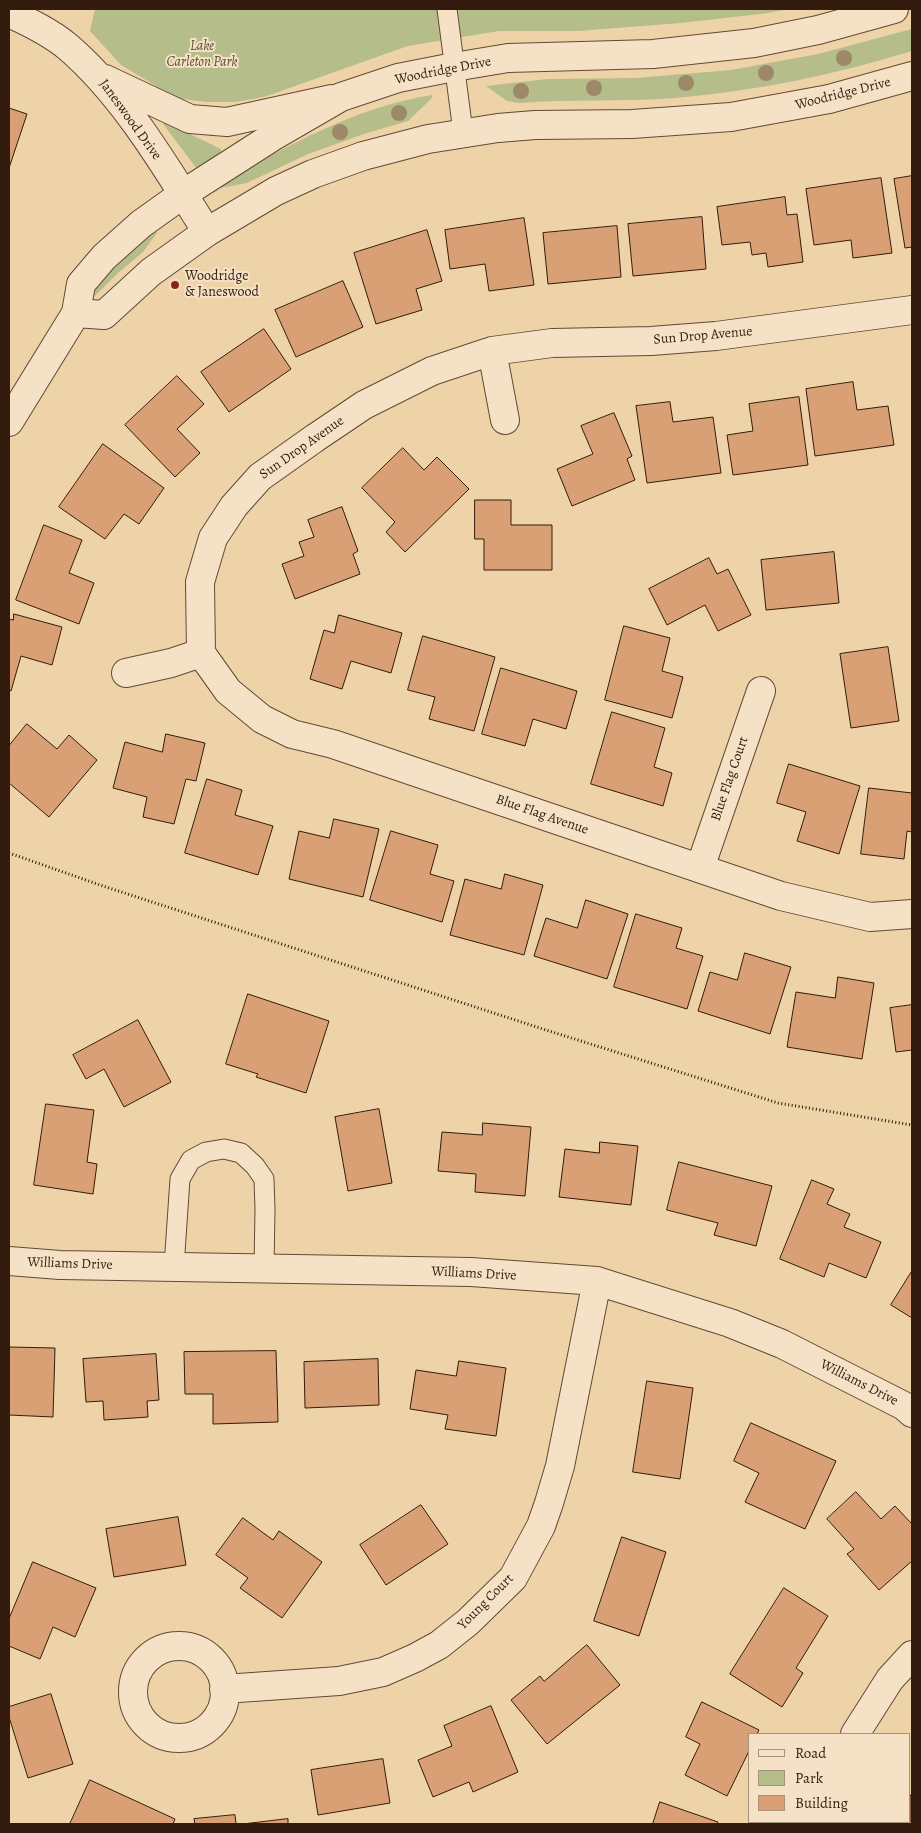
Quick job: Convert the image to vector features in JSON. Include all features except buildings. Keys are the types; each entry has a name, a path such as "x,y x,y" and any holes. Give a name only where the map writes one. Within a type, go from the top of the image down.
{"street":[{"name":"Woodridge Drive","path":"9,422 76,313 81,284 104,257 141,224 182,194 264,142 341,97 398,78 508,58 653,54 754,43 818,30 894,9"},
{"name":"Janeswood Drive","path":"9,13 36,25 67,46 97,75 137,124 207,232"},
{"path":"97,75 154,104 190,119 227,122 341,97"},
{"name":"Woodridge Drive","path":"76,313 104,315 151,272 207,232 276,191 313,174 396,147 428,138 463,132 535,125 632,124 731,117 829,99 912,76"},
{"name":"Sun Drop Avenue","path":"201,653 200,582 213,538 234,506 260,477 364,405 432,371 492,351 552,343 651,341 716,336 912,310"},
{"path":"492,351 504,420"},
{"path":"126,673 171,663 201,653"},
{"name":"Blue Flag Avenue","path":"201,653 228,691 262,719 292,734 333,744 781,896 833,910 870,917 912,914"},
{"name":"Blue Flag Court","path":"700,868 761,691"},
{"name":"Williams Drive","path":"9,1261 174,1267 471,1272 597,1282 730,1323 782,1344 904,1406 912,1413"},
{"name":"Young Court","path":"224,1689 340,1682 383,1672 415,1658 439,1644 468,1622 513,1578 541,1526 550,1503 560,1466 597,1282"},
{"path":"856,1733 890,1679 912,1655"}],"lane":[{"path":"447,9 463,132"},
{"path":"174,1267 180,1179 191,1160 206,1152 224,1148 241,1153 255,1166 264,1180 264,1268"}],"path":[{"path":"9,853 122,892 518,1021 778,1103 912,1125"}],"green space":[{"name":"Lake Carleton Park","path":"95,9 788,9 681,23 578,31 499,31 408,46 264,97 235,102 206,102 176,98 121,65 90,31"},
{"path":"912,29 912,51 824,75 735,91 675,98 520,103 507,101 486,86 548,79 635,78 731,70 818,54"},
{"path":"432,95 432,98 408,121 308,154 247,183 221,188 220,186 223,182 248,168 324,129 377,108"},
{"path":"165,122 221,149 221,152 197,169 163,124"},
{"path":"155,231 157,233 143,252 92,299 89,296 124,257 151,232"}],"place":[{"name":"Woodridge & Janeswood","path":"175,285"}]}
